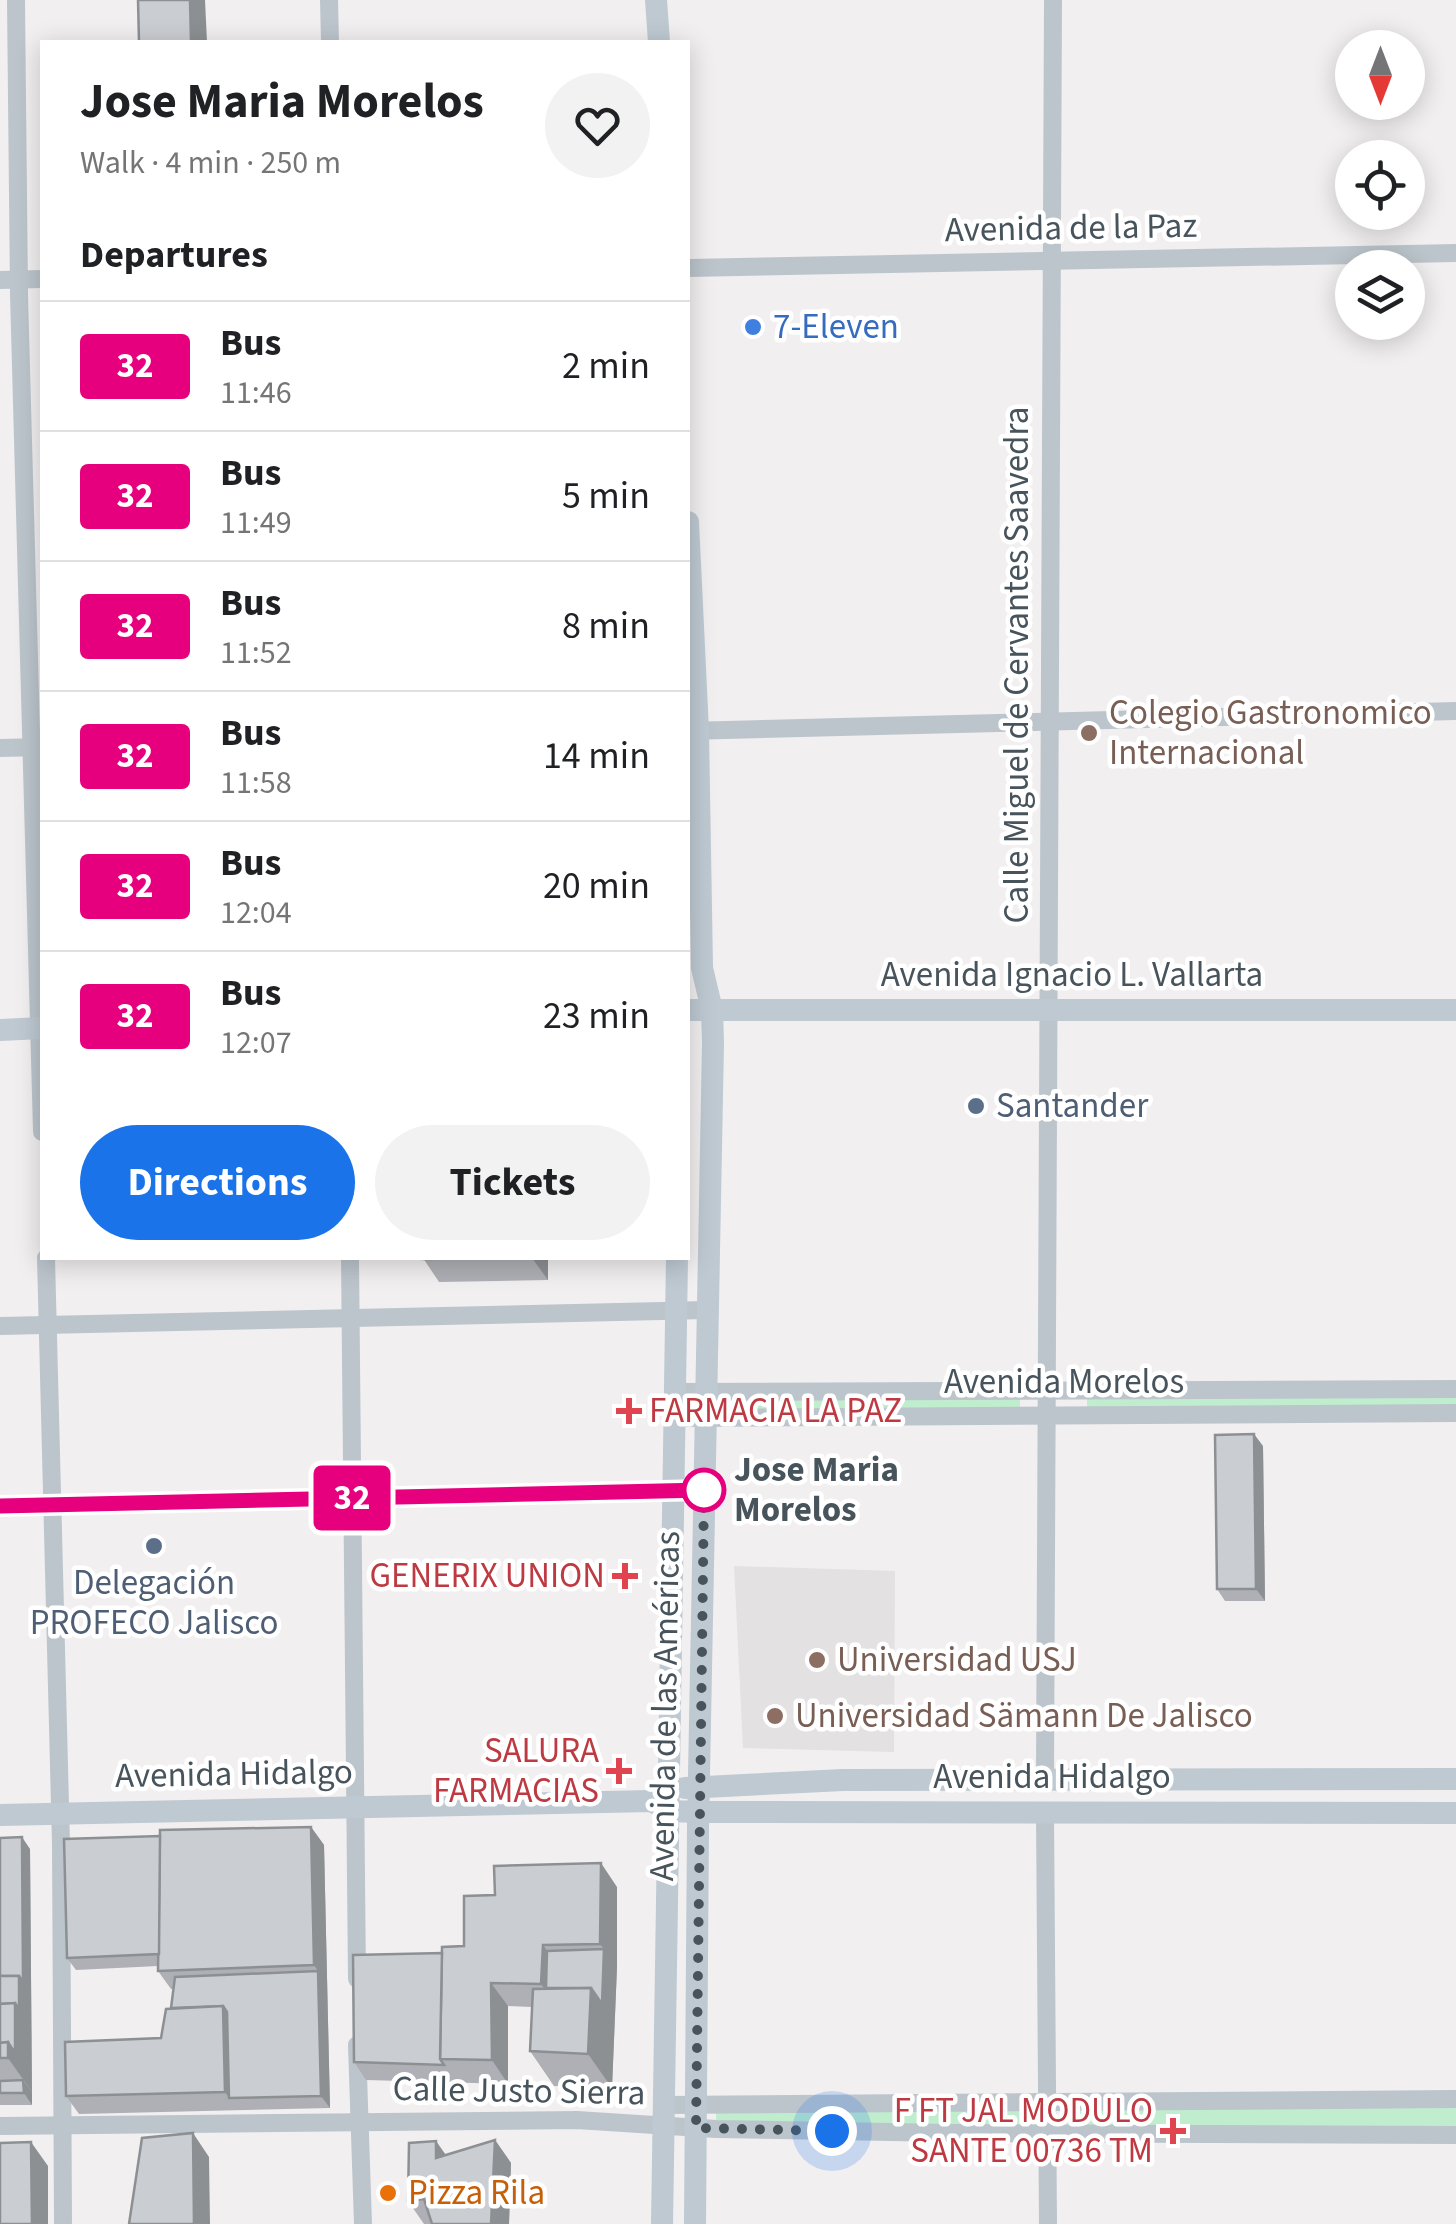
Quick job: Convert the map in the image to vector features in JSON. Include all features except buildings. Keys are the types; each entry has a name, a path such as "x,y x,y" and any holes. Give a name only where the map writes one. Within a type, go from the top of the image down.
{"main road":[{"path":"656,0 659,40"},
{"path":"690,606 702,968 690,1001"},
{"name":"Avenida de las Américas","path":"696,2224 698,1812 712,1010 702,968"},
{"name":"Avenida Ignacio L. Vallarta","path":"690,1006 712,1010 1456,1010"},
{"path":"0,1030 40,1028"},
{"name":"Avenida de las Américas","path":"662,2224 663,1800 677,1260"},
{"name":"Avenida Hidalgo","path":"0,1815 663,1800 699,1788 842,1780 1456,1780"},
{"name":"Avenida Hidalgo","path":"663,1800 698,1812 1456,1813"}],"street":[{"path":"16,0 40,972"},
{"path":"330,0 330,40"},
{"name":"Calle Miguel de Cervantes Saavedra","path":"1045,1779 1053,0"},
{"name":"Avenida de la Paz","path":"690,268 1456,253"},
{"path":"0,280 40,279"},
{"path":"693,731 1456,711"},
{"path":"0,748 36,747"},
{"path":"46,1260 60,1814 63,2224"},
{"path":"350,1260 356,2003"},
{"path":"0,1326 706,1310"},
{"name":"Avenida Morelos","path":"674,1392 1456,1388"},
{"name":"Avenida Morelos","path":"673,1418 1456,1414"},
{"path":"0,1506 704,1490"},
{"path":"1045,1812 1048,2224"},
{"path":"357,2022 363,2224"},
{"name":"Calle Justo Sierra","path":"696,2117 1047,2102 1456,2099"},
{"name":"Calle Justo Sierra","path":"0,2126 607,2121 664,2116 1047,2135 1456,2135"}],"shaded area":[{"name":"Universidad USJ","path":"734,1566 895,1571 894,1752 743,1748"}],"green space":[{"path":"1456,1395 1456,1407 1087,1409 1087,1397"},
{"path":"1020,1396 1020,1409 738,1409 738,1397"},
{"path":"1037,2105 1037,2127 716,2126 716,2109"},
{"path":"1456,2105 1456,2131 1060,2129 1060,2108"}],"bus line":[{"name":"32","path":"0,1506 704,1490"}],"place":[{"name":"7-Eleven","path":"753,327"},
{"name":"Colegio Gastronomico Internacional","path":"1089,733"},
{"name":"Santander","path":"976,1106"},
{"name":"FARMACIA LA PAZ","path":"629,1411"},
{"name":"Jose Maria Morelos","path":"704,1490"},
{"name":"Delegación PROFECO Jalisco","path":"154,1546"},
{"name":"GENERIX UNION","path":"625,1576"},
{"name":"Universidad USJ","path":"817,1660"},
{"name":"Universidad Sämann De Jalisco","path":"775,1716"},
{"name":"SALURA FARMACIAS","path":"619,1771"},
{"name":"F FT JAL MODULO SANTE 00736 TM","path":"1173,2131"},
{"name":"Pizza Rila","path":"388,2193"}],"route":[{"path":"704,1490 696,2128 832,2131"}]}
